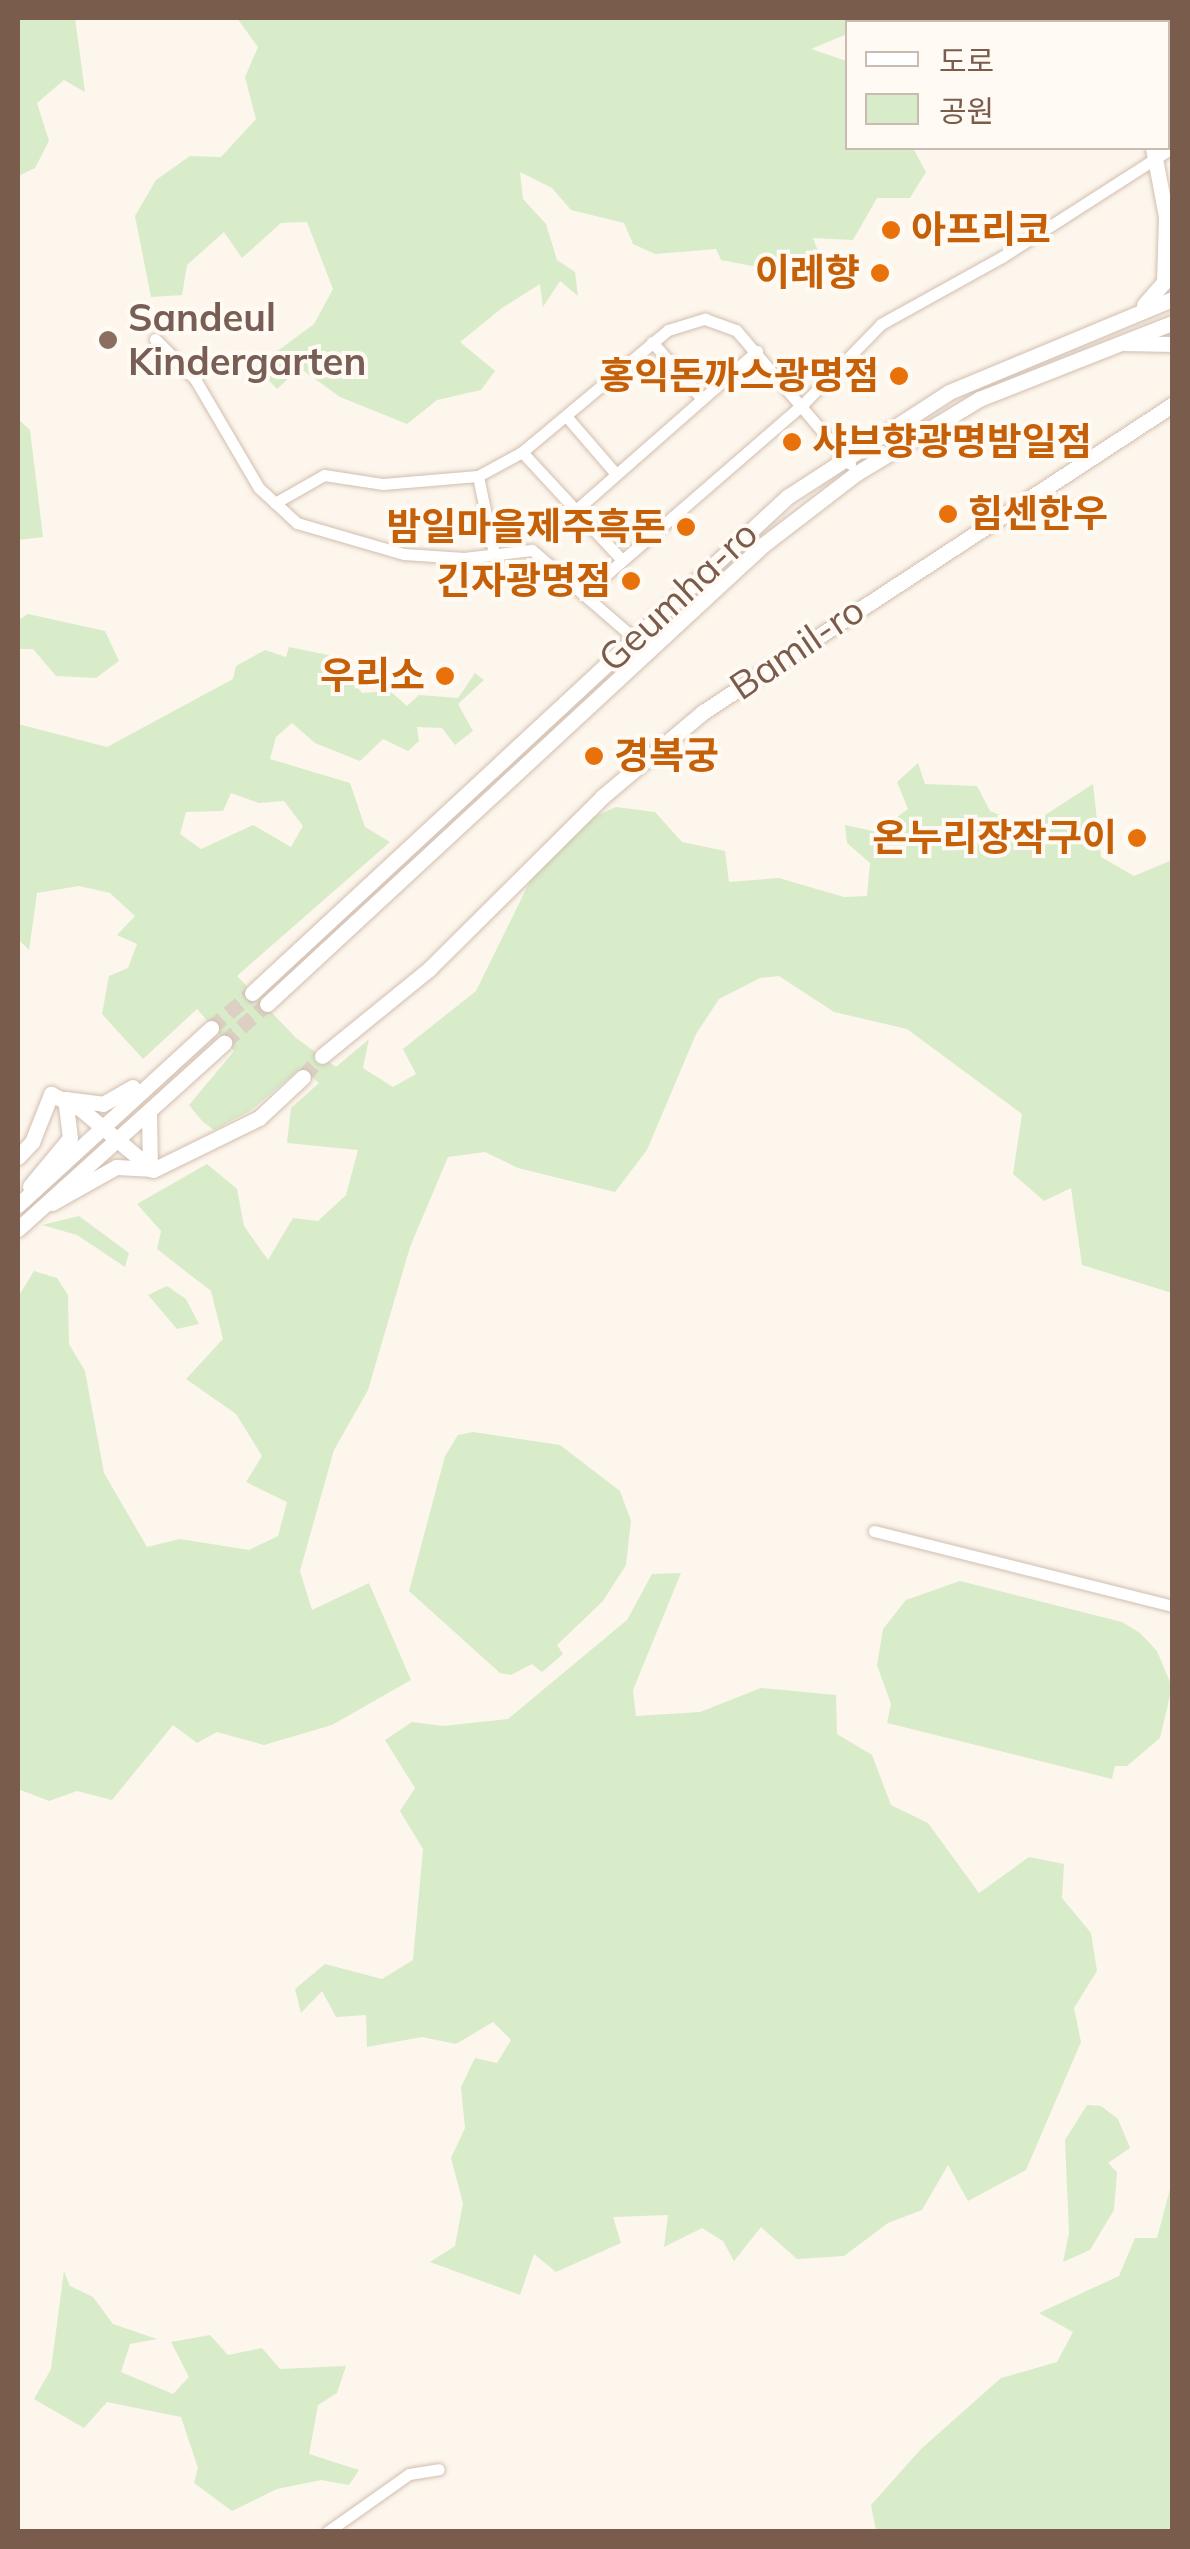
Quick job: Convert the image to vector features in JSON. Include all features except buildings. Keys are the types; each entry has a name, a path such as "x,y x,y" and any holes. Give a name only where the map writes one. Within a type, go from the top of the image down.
{"main road":[{"path":"1154,151 1172,246"},
{"path":"1134,312 1164,282 1166,217"},
{"name":"Geumha-ro","path":"252,993 740,536 844,457 949,392 1172,299"},
{"name":"Geumha-ro","path":"268,1004 763,545 857,473 979,399 1115,342 1172,323"},
{"path":"1115,342 1172,344"},
{"name":"Bamil-ro","path":"322,1056 429,968 602,797 704,712 927,560 1172,405"},
{"path":"19,1204 211,1028"},
{"path":"18,1228 224,1043"},
{"path":"18,1157 32,1142 51,1094 65,1099 110,1102 172,1064"},
{"path":"35,1212 116,1167 150,1169 180,1161 258,1118 303,1076"},
{"path":"65,1099 150,1169"},
{"path":"19,1204 70,1138 65,1099"},
{"path":"149,1111 150,1169"}],"street":[{"path":"586,592 620,558 804,404 912,302 1002,258 1154,151"},
{"path":"275,503 324,475 384,484 478,476 522,452 652,342 705,319 736,330 804,404 857,473"},
{"path":"154,339 194,379 258,488 297,523 404,554 532,550 586,592 649,651"},
{"path":"652,342 702,399"},
{"path":"576,510 756,351"},
{"path":"566,416 616,474"},
{"path":"522,452 620,558"},
{"path":"478,476 494,554"},
{"path":"874,1531 1172,1606"},
{"path":"327,2532 410,2474 439,2470"}],"green space":[{"path":"18,18 75,18 85,92 64,80 37,103 49,141 35,168 18,176"},
{"path":"237,18 869,18 845,20 845,35 811,49 845,60 845,150 914,150 926,172 910,198 877,198 853,240 813,238 824,266 821,285 780,285 768,269 721,260 716,249 655,254 633,244 624,223 571,210 552,188 520,172 523,199 546,224 557,260 575,272 578,296 560,281 543,307 540,284 502,308 460,342 495,371 481,390 437,400 407,424 340,397 300,368 277,389 256,367 314,324 333,289 307,222 281,223 242,258 224,232 187,265 182,295 151,297 135,216 156,180 190,156 221,157 256,119 245,77 258,47"},
{"path":"18,419 30,430 43,537 18,540"},
{"path":"28,614 105,631 119,661 96,678 56,676 33,649 18,649 18,620"},
{"path":"289,647 333,656 362,693 390,691 407,706 419,695 458,698 475,673 484,680 458,704 473,731 455,745 442,728 417,727 419,741 408,751 383,739 360,761 315,743 292,723 276,737 270,759 350,783 365,827 390,842 237,976 296,1038 336,1067 369,1039 363,1068 393,1087 416,1074 403,1049 476,991 533,875 589,819 616,807 655,812 682,842 725,851 729,882 779,878 844,897 867,896 870,863 847,843 845,825 877,832 908,809 897,782 918,763 925,784 977,786 990,811 1028,826 1093,784 1101,857 1134,876 1172,860 1172,1293 1082,1265 1071,1188 1044,1201 1013,1174 1022,1114 907,1029 834,1012 779,976 760,978 719,999 696,1034 647,1150 615,1192 518,1168 485,1152 448,1157 410,1247 368,1390 334,1450 300,1571 312,1610 369,1583 411,1680 332,1725 264,1745 217,1732 197,1743 173,1725 112,1800 77,1791 49,1801 18,1789 18,1297 34,1271 57,1278 68,1295 69,1344 85,1371 104,1473 147,1547 180,1539 249,1550 278,1536 287,1502 246,1482 262,1456 236,1414 186,1379 223,1339 211,1291 157,1249 161,1231 137,1204 207,1164 237,1189 244,1226 268,1260 293,1218 318,1221 346,1195 358,1150 287,1143 291,1108 319,1083 301,1068 250,1111 214,1130 202,1121 189,1105 234,1051 197,1009 143,1059 102,1014 109,976 128,968 137,944 117,935 135,916 110,893 79,886 37,893 29,950 18,939 18,724 107,747 233,679 236,666 265,650 286,657","holes":["231,793 259,803 284,801 303,826 291,847 253,825 201,849 180,834 186,812 223,811"]},
{"path":"79,1216 129,1253 125,1267 77,1235 42,1225"},
{"path":"167,1286 186,1299 199,1324 177,1329 148,1295"},
{"path":"473,1432 560,1445 620,1491 631,1521 626,1565 603,1601 557,1645 563,1654 542,1672 532,1664 511,1675 500,1673 409,1591 445,1456 458,1435"},
{"path":"681,1573 633,1690 636,1716 700,1712 761,1688 836,1695 837,1734 872,1755 891,1805 928,1823 979,1893 1029,1857 1064,1864 1062,1898 1091,1933 1097,1971 1074,2008 1081,2042 1026,2170 968,2201 948,2165 922,2210 888,2223 844,2256 797,2259 761,2227 734,2261 723,2241 702,2228 664,2247 668,2215 613,2217 621,2243 556,2272 534,2254 520,2295 430,2262 455,2246 463,2203 451,2158 465,2128 461,2087 475,2058 497,2063 511,2040 493,2022 456,2044 422,2037 367,2047 366,2015 336,2017 322,1991 301,2013 295,1989 325,1964 382,1979 413,1960 423,1849 400,1811 415,1788 385,1740 412,1722 443,1726 508,1719 627,1620 652,1574"},
{"path":"960,1581 1122,1622 1140,1633 1157,1651 1172,1687 1160,1738 1127,1766 1115,1766 1112,1779 887,1723 891,1704 877,1665 883,1629 906,1600"},
{"path":"1087,2105 1101,2106 1118,2119 1130,2148 1108,2163 1117,2172 1114,2210 1090,2250 1063,2262 1069,2233 1065,2140"},
{"path":"1172,2181 1172,2531 876,2531 871,2505 921,2449 1001,2378 1057,2362 1073,2332 1039,2313 1119,2276 1135,2238 1157,2238"},
{"path":"64,2271 70,2286 93,2297 113,2324 157,2339 130,2344 121,2372 173,2394 189,2377 171,2342 210,2335 228,2355 262,2348 280,2369 346,2366 337,2393 318,2405 309,2454 359,2470 349,2485 321,2480 277,2489 232,2511 194,2483 198,2468 181,2417 107,2402 84,2428 34,2399 51,2369"}],"tunnel":[{"path":"211,1028 252,993"},
{"path":"224,1043 267,1004"},
{"path":"303,1077 322,1056"}],"place":[{"name":"아프리코","path":"891,230"},
{"name":"이레향","path":"880,273"},
{"name":"Sandeul Kindergarten","path":"108,340"},
{"name":"홍익돈까스광명점","path":"899,376"},
{"name":"샤브향광명밤일점","path":"792,442"},
{"name":"힘센한우","path":"948,514"},
{"name":"밤일마을제주흑돈","path":"686,527"},
{"name":"긴자광명점","path":"631,581"},
{"name":"우리소","path":"445,676"},
{"name":"경복궁","path":"594,756"},
{"name":"온누리장작구이","path":"1137,838"}]}
